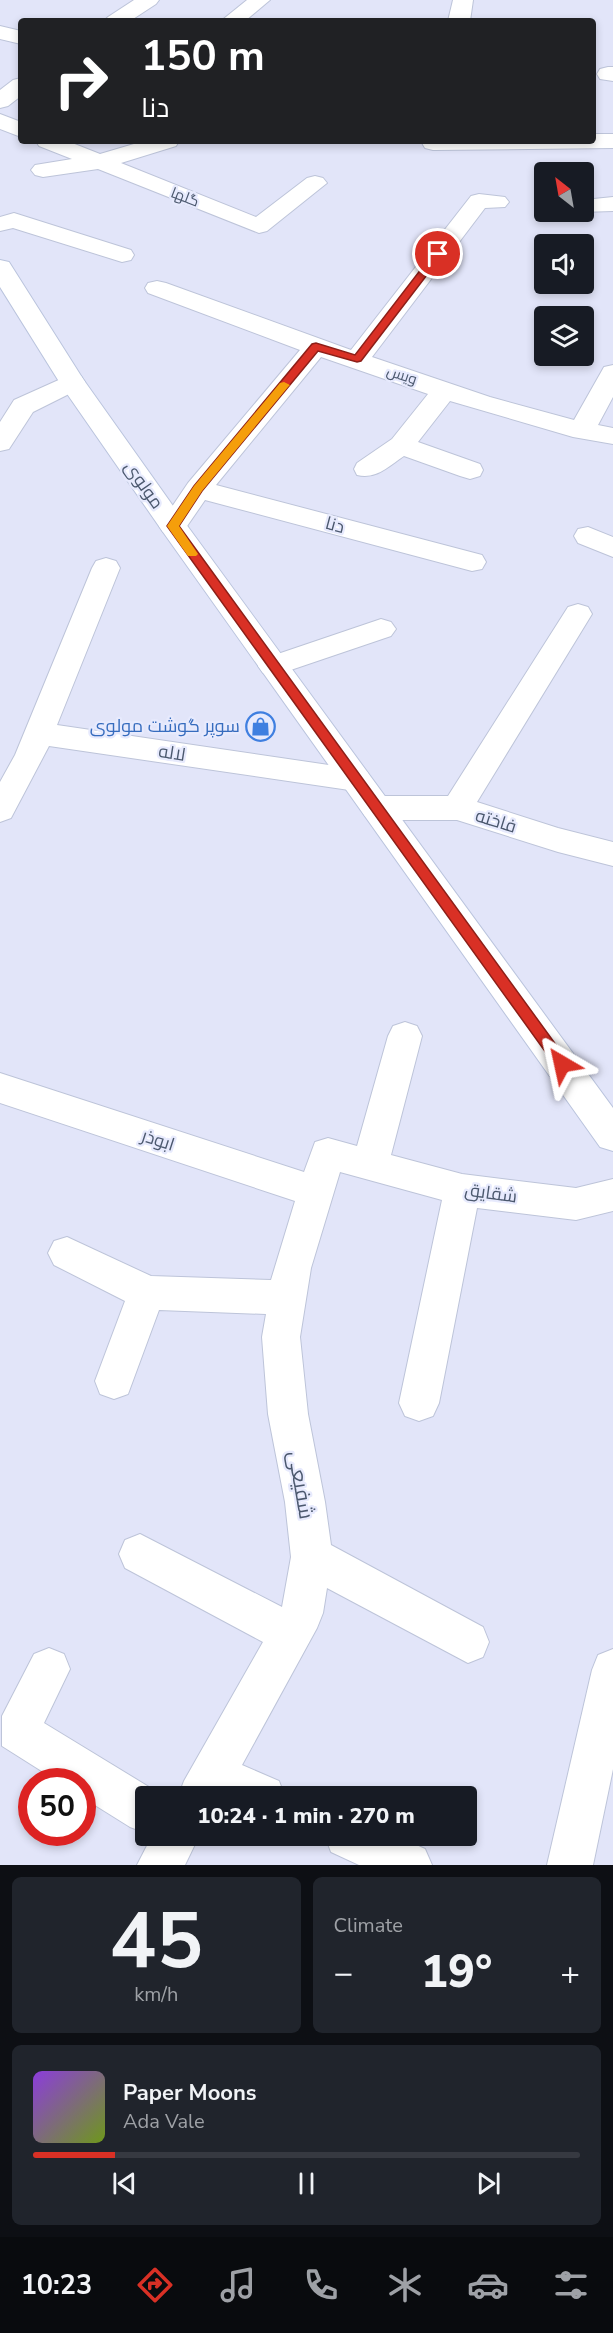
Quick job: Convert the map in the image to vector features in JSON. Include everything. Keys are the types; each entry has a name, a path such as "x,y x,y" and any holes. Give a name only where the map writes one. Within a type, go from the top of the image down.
{"street":[{"path":"120,18 149,0"},
{"path":"236,18 260,0"},
{"path":"460,18 463,0"},
{"path":"0,32 18,37"},
{"path":"0,101 18,88"},
{"path":"0,121 18,129"},
{"path":"596,141 613,141"},
{"name":"گلها","path":"54,144 96,163 260,226 315,183"},
{"path":"43,170 96,163 158,144"},
{"path":"357,359 479,201 497,202"},
{"path":"594,205 613,204"},
{"path":"0,224 14,220 122,255"},
{"name":"مولوی","path":"0,267 72,382 173,526 613,1136"},
{"name":"ویس","path":"158,288 316,347 357,359 481,403 582,431 613,436"},
{"path":"170,320 194,301"},
{"path":"173,526 198,489 316,347"},
{"path":"582,431 613,373"},
{"path":"0,443 23,406 72,382"},
{"path":"367,469 401,445 445,390"},
{"path":"401,445 470,470"},
{"name":"دنا","path":"198,489 472,562"},
{"path":"588,536 613,548"},
{"path":"0,810 30,756 106,568"},
{"path":"457,808 578,614"},
{"path":"273,666 381,629"},
{"name":"لاله","path":"38,733 356,780"},
{"name":"فاخته","path":"376,808 457,808 558,840 613,854"},
{"path":"370,1165 405,1036"},
{"name":"ابوذر","path":"0,1088 316,1192"},
{"name":"شقایق","path":"328,1153 462,1190 576,1204 613,1195"},
{"name":"شفیعی","path":"207,1785 302,1614 312,1557 305,1503 288,1414 281,1337 292,1268 328,1153"},
{"path":"419,1403 462,1190"},
{"path":"67,1253 147,1293 287,1298"},
{"path":"114,1381 147,1293"},
{"path":"140,1554 290,1634"},
{"path":"312,1557 468,1642"},
{"path":"49,1669 18,1731 135,1804"},
{"path":"570,1865 613,1670"},
{"path":"160,1865 171,1846"},
{"path":"368,1846 409,1865"}],"slow traffic":[{"path":"192,554 173,526 198,489 284,385"}],"place":[{"name":"سوپر گوشت مولوی","path":"261,726"}],"route":[{"path":"438,254 357,359 316,347 198,489 173,526 562,1064"}]}
